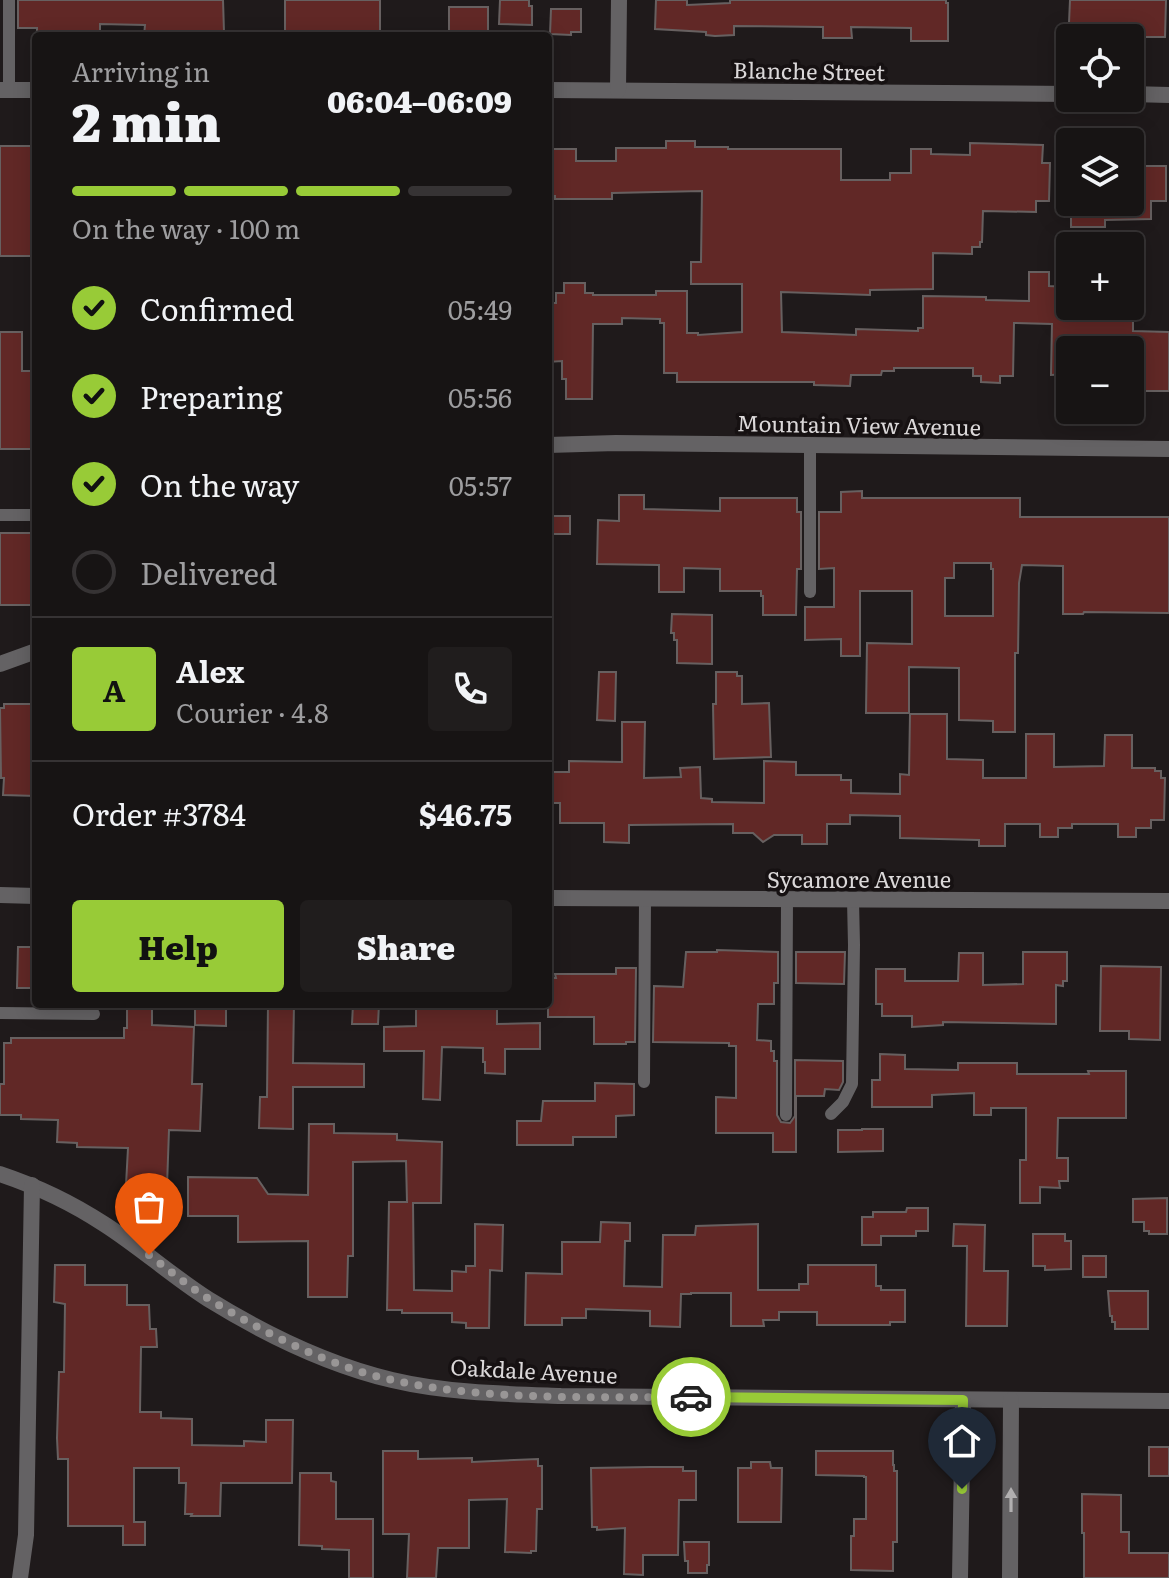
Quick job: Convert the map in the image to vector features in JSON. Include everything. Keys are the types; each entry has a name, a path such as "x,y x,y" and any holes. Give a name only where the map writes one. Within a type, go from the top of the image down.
{"street":[{"path":"618,90 619,0"},
{"path":"4,90 32,90"},
{"name":"Blanche Street","path":"552,90 1056,94"},
{"path":"1144,94 1169,95"},
{"name":"Mountain View Avenue","path":"552,445 1169,449"},
{"path":"0,664 32,652"},
{"path":"0,895 32,896"},
{"name":"Sycamore Avenue","path":"552,898 1169,901"},
{"name":"Oakdale Avenue","path":"0,1174 32,1185 102,1223 206,1298 260,1329 333,1362 391,1380 461,1392 561,1396 1169,1401"},
{"path":"20,1578 26,1535 32,1185"},
{"path":"960,1578 963,1400"},
{"path":"1010,1578 1011,1400"}],"lane":[{"path":"4,90 9,0"},
{"path":"810,445 810,592"},
{"path":"0,515 32,515"},
{"path":"644,1082 645,899"},
{"path":"786,1115 787,899"},
{"path":"831,1114 843,1102 852,1084 853,900"},
{"path":"0,1013 94,1014"}],"building":[{"path":"18,0 223,0 224,32 144,32 145,25 100,24 100,32 37,32 37,28 18,28"},
{"path":"285,0 380,0 380,32 285,32"},
{"path":"500,0 529,0 532,25 499,24"},
{"path":"656,0 687,0 687,5 730,3 730,0 946,0 948,41 911,41 911,28 851,27 852,38 823,38 823,27 734,26 734,35 715,36 706,35 706,32 655,29"},
{"path":"1070,0 1166,0 1165,37 1144,37 1144,24 1069,23"},
{"path":"449,7 488,7 488,32 449,32"},
{"path":"551,9 581,9 581,32 571,32 571,35 550,32"},
{"path":"666,141 695,141 695,147 728,149 841,149 841,180 890,180 890,173 911,173 911,149 931,149 931,154 970,155 970,143 1043,145 1042,163 1050,163 1049,201 1036,201 1036,212 983,211 982,242 980,247 972,247 972,254 933,253 933,289 870,290 870,295 781,292 782,332 856,335 856,329 918,331 918,328 923,328 923,296 1029,301 1029,272 1049,272 1049,286 1056,286 1056,320 1133,320 1133,331 1169,332 1169,391 1144,391 1144,336 1056,336 1056,375 1051,375 1052,324 1014,323 1013,376 1000,376 1000,383 981,382 981,376 973,376 973,368 894,368 894,371 882,371 881,375 851,375 850,386 814,385 814,382 677,382 677,373 664,373 664,323 660,323 660,319 622,318 622,324 593,324 592,399 566,399 562,361 552,362 552,303 556,303 556,293 564,293 564,283 585,283 585,293 593,295 656,295 656,291 687,291 687,333 742,332 742,284 691,284 691,262 701,262 702,191 612,193 612,199 555,199 552,196 552,149 576,149 576,161 616,161 616,148 666,148"},
{"path":"0,146 32,146 32,256 0,256"},
{"path":"1144,166 1166,166 1166,201 1151,201 1151,219 1105,220 1105,227 1071,227 1071,216 1144,216"},
{"path":"0,332 22,332 22,371 32,371 32,449 0,449"},
{"path":"862,491 862,498 1020,498 1020,517 1169,517 1169,613 1063,614 1063,566 1022,565 1018,653 1015,653 1015,732 993,732 993,721 959,720 959,668 909,667 909,713 866,713 867,643 912,644 912,591 860,591 860,656 841,656 841,639 805,640 805,607 834,607 834,568 819,569 819,512 841,512 841,492","holes":["954,563 991,563 993,616 945,616 945,578 954,578"]},
{"path":"619,495 644,495 644,509 720,511 720,498 797,498 797,512 801,512 801,569 797,569 796,615 763,615 761,591 720,591 720,569 684,568 684,592 659,592 659,565 597,564 598,520 619,521"},
{"path":"552,516 570,516 570,534 552,534"},
{"path":"0,533 32,533 32,605 0,605"},
{"path":"672,614 712,615 712,664 677,663 677,640 671,633"},
{"path":"599,672 616,672 615,721 597,720"},
{"path":"716,672 737,672 737,676 742,676 742,704 769,703 771,757 714,759"},
{"path":"4,704 32,704 32,796 3,795 0,708 4,708"},
{"path":"910,714 947,714 947,759 983,760 983,778 1026,778 1026,734 1054,734 1054,767 1104,766 1105,735 1132,735 1132,768 1155,768 1155,771 1161,771 1161,778 1165,778 1164,820 1151,820 1151,828 1136,828 1136,837 1118,837 1118,824 1072,824 1072,828 1058,828 1058,837 1040,837 1040,824 1005,824 1005,846 979,846 979,840 900,838 900,816 850,815 850,824 827,824 827,844 802,844 802,835 774,835 763,842 753,833 733,833 733,824 629,825 629,843 604,842 604,823 560,823 560,803 552,803 552,772 569,772 569,761 622,762 622,722 645,722 644,778 681,777 680,768 700,767 701,798 712,799 712,802 764,803 764,761 796,762 796,775 841,775 841,780 851,780 851,793 900,794 900,774 909,775"},
{"path":"18,947 32,947 32,988 17,988"},
{"path":"686,952 778,952 774,1004 758,1004 757,1040 771,1041 774,1061 777,1061 777,1115 781,1122 790,1123 795,1116 795,1060 843,1061 843,1082 839,1090 825,1089 824,1096 796,1096 796,1152 773,1152 773,1133 716,1133 716,1097 736,1098 736,1046 729,1046 729,1043 653,1042 654,986 683,987"},
{"path":"796,952 845,952 844,984 796,983"},
{"path":"1023,952 1067,952 1067,981 1063,981 1063,986 1056,985 1056,1024 943,1022 943,1025 912,1027 912,1016 882,1016 882,1004 876,1004 876,969 905,969 905,981 958,981 959,953 983,953 983,985 1023,984"},
{"path":"1101,966 1161,967 1160,1040 1129,1039 1129,1031 1100,1031"},
{"path":"616,968 636,968 635,1042 594,1044 594,1017 548,1017 548,1008 552,1008 552,978 556,978 555,974 616,974"},
{"path":"127,1008 152,1008 152,1025 194,1027 192,1084 202,1084 200,1131 169,1130 167,1186 126,1185 128,1148 77,1147 77,1143 57,1142 58,1120 0,1115 4,1043 11,1043 11,1038 124,1038 124,1028 127,1028"},
{"path":"195,1008 226,1008 226,1026 195,1025"},
{"path":"268,1008 294,1008 293,1063 364,1064 364,1087 293,1087 293,1129 259,1128 260,1097 267,1097"},
{"path":"353,1008 379,1008 378,1024 352,1024"},
{"path":"416,1008 497,1008 497,1024 540,1023 540,1049 505,1049 505,1074 485,1073 483,1048 442,1047 440,1100 423,1099 424,1051 384,1051 384,1027 416,1026"},
{"path":"880,1054 905,1055 905,1069 958,1070 958,1063 1017,1063 1017,1074 1126,1071 1126,1118 1058,1118 1057,1158 1068,1158 1068,1181 1059,1181 1060,1188 1040,1187 1040,1203 1020,1203 1020,1160 1026,1160 1026,1108 991,1108 991,1115 974,1115 974,1093 932,1095 932,1107 872,1107 872,1080 880,1080"},
{"path":"595,1083 634,1084 634,1115 616,1116 616,1137 573,1137 573,1145 517,1145 517,1121 541,1121 543,1101 595,1101"},
{"path":"309,1124 334,1124 334,1133 397,1134 397,1140 442,1142 441,1203 413,1203 414,1290 452,1291 452,1271 466,1272 466,1266 475,1266 475,1224 503,1225 502,1271 490,1270 489,1328 466,1328 466,1323 452,1322 452,1313 387,1310 389,1202 407,1202 406,1161 353,1162 353,1256 348,1256 347,1297 308,1297 308,1241 238,1242 238,1216 188,1216 188,1177 257,1178 268,1194 308,1195"},
{"path":"883,1129 883,1151 838,1152 838,1130"},
{"path":"1167,1198 1167,1234 1149,1234 1149,1231 1144,1231 1144,1222 1133,1222 1133,1199"},
{"path":"907,1208 928,1208 928,1231 916,1231 916,1236 881,1236 881,1245 862,1245 862,1217 873,1217 873,1212 906,1212"},
{"path":"601,1222 630,1223 630,1241 625,1241 624,1286 662,1287 663,1235 695,1235 696,1226 758,1224 758,1290 799,1290 799,1284 808,1284 808,1265 876,1265 876,1286 881,1286 881,1290 905,1290 905,1322 890,1322 890,1325 817,1325 817,1312 779,1312 779,1320 763,1320 764,1326 731,1326 731,1293 691,1293 681,1294 680,1327 650,1326 650,1311 586,1309 586,1318 562,1318 562,1325 525,1325 526,1273 562,1274 562,1242 600,1242"},
{"path":"954,1224 985,1225 984,1271 1008,1271 1007,1326 966,1326 967,1246 953,1246"},
{"path":"1033,1234 1065,1234 1065,1241 1071,1241 1071,1269 1045,1270 1045,1266 1033,1266"},
{"path":"1083,1256 1106,1256 1106,1277 1083,1277"},
{"path":"55,1265 85,1265 85,1285 127,1285 127,1305 149,1305 150,1329 156,1329 157,1347 141,1347 140,1412 161,1412 161,1418 192,1419 192,1445 244,1446 244,1441 266,1442 266,1420 293,1420 292,1483 221,1483 220,1516 191,1516 185,1514 186,1483 179,1483 179,1468 134,1468 134,1522 145,1522 145,1545 123,1545 123,1526 68,1526 68,1459 58,1459 57,1438 59,1372 64,1372 65,1304 54,1302"},
{"path":"1108,1291 1148,1291 1148,1329 1115,1329 1115,1322 1110,1316"},
{"path":"1149,1447 1169,1447 1169,1476 1149,1476"},
{"path":"383,1451 418,1451 418,1459 472,1458 472,1462 538,1459 538,1466 542,1466 542,1509 537,1509 536,1551 505,1552 507,1499 469,1500 469,1548 438,1548 436,1578 407,1578 409,1534 383,1534"},
{"path":"816,1451 893,1451 894,1471 897,1471 897,1542 893,1542 893,1571 851,1570 854,1519 866,1519 866,1477 816,1475"},
{"path":"751,1462 770,1462 771,1468 782,1468 781,1522 738,1522 738,1468 751,1468"},
{"path":"683,1467 683,1471 696,1471 696,1500 679,1500 678,1555 643,1555 643,1575 624,1574 625,1528 597,1530 597,1527 592,1527 591,1468"},
{"path":"300,1473 331,1473 331,1481 336,1482 336,1519 373,1519 373,1578 349,1578 349,1550 299,1545"},
{"path":"1082,1494 1121,1495 1121,1532 1129,1532 1129,1553 1169,1553 1169,1578 1084,1578"},
{"path":"684,1542 709,1542 707,1573 688,1573"}],"way so far":[{"path":"149,1255 206,1298 260,1329 333,1362 391,1380 461,1392 691,1397"}],"route":[{"path":"691,1397 963,1400 962,1489"}]}
